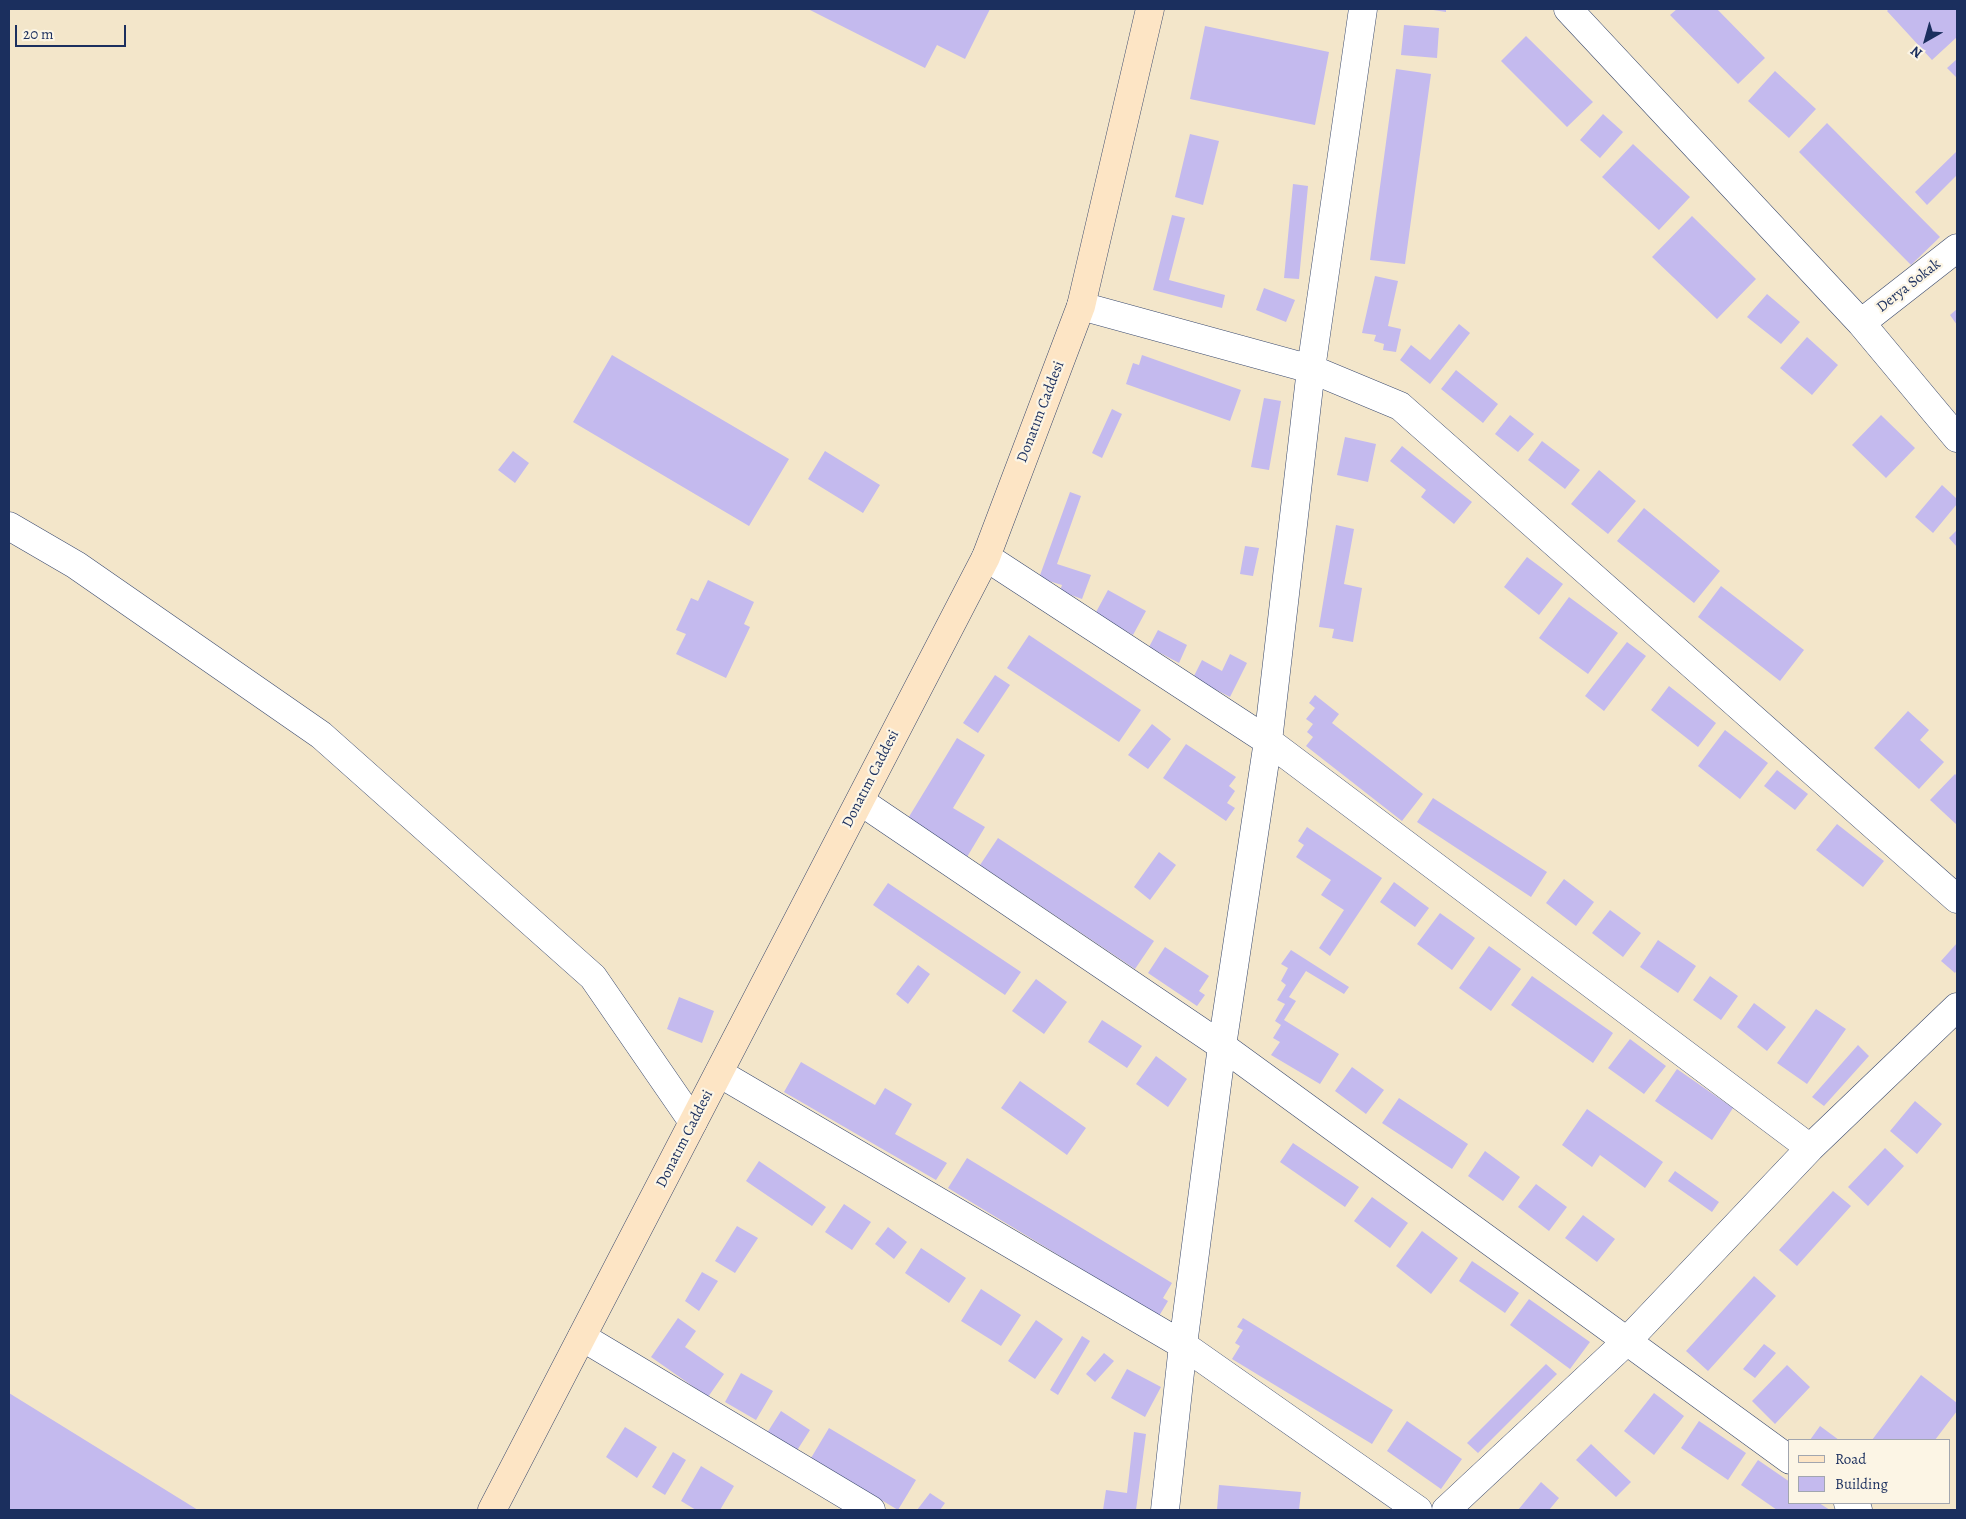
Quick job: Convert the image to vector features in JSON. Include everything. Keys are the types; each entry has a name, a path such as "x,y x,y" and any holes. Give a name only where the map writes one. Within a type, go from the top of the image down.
{"street":[{"name":"Donatım Caddesi","path":"494,1510 986,557 1081,306 1150,9"},
{"path":"1165,1510 1183,1345 1222,1046 1268,741 1311,369 1363,9"},
{"path":"1568,9 1861,323 1957,438"},
{"name":"Derya Sokak","path":"1861,323 1957,248"},
{"path":"1081,306 1311,369 1400,406 1957,899"},
{"path":"9,526 76,565 321,735 593,977 693,1122"},
{"path":"986,557 1268,741 1810,1148"},
{"path":"860,801 1222,1046 1788,1459"},
{"path":"1446,1510 1626,1342 1810,1148 1957,1007"},
{"path":"718,1073 1183,1345 1418,1510"},
{"path":"582,1337 871,1510"}],"building":[{"path":"808,9 990,9 965,59 937,45 925,68"},
{"path":"1427,9 1446,9 1446,12"},
{"path":"1677,9 1717,9 1765,58 1738,84 1670,15"},
{"path":"1889,9 1957,9 1957,37 1932,60 1887,11"},
{"path":"1404,25 1439,28 1437,58 1401,55"},
{"path":"1205,26 1329,52 1315,125 1190,99"},
{"path":"1526,36 1593,102 1567,127 1501,61"},
{"path":"1957,59 1957,78 1947,68"},
{"path":"1396,69 1431,74 1405,264 1370,260"},
{"path":"1775,71 1816,109 1789,138 1748,101"},
{"path":"1603,114 1623,132 1600,158 1580,140"},
{"path":"1827,123 1940,237 1911,265 1799,152"},
{"path":"1190,134 1219,141 1203,205 1175,197"},
{"path":"1633,144 1690,197 1659,230 1602,177"},
{"path":"1957,151 1957,175 1927,205 1915,192"},
{"path":"1293,184 1308,186 1299,279 1284,278"},
{"path":"1172,215 1185,218 1169,280 1225,295 1222,308 1153,290"},
{"path":"1692,216 1756,279 1717,319 1652,257"},
{"path":"1375,276 1398,281 1388,326 1401,329 1396,352 1383,350 1384,344 1374,341 1376,335 1362,333"},
{"path":"1264,288 1295,300 1286,322 1256,310"},
{"path":"1767,294 1800,322 1781,344 1747,317"},
{"path":"1957,309 1957,325 1950,315"},
{"path":"1459,324 1470,333 1430,384 1400,360 1411,345 1430,360"},
{"path":"1807,337 1838,365 1812,395 1780,368"},
{"path":"612,355 789,459 749,526 573,422"},
{"path":"1142,355 1241,390 1230,421 1126,384 1133,363 1139,365"},
{"path":"1456,370 1498,404 1483,423 1441,389"},
{"path":"1264,398 1281,401 1269,470 1251,467"},
{"path":"1112,409 1122,414 1102,458 1092,453"},
{"path":"1510,415 1534,434 1518,452 1495,434"},
{"path":"1881,415 1915,448 1886,478 1852,445"},
{"path":"1345,437 1376,444 1368,482 1337,475"},
{"path":"1542,441 1580,470 1565,489 1528,460"},
{"path":"1402,446 1472,502 1454,524 1421,497 1426,490 1390,461"},
{"path":"513,451 529,463 515,483 498,470"},
{"path":"825,451 880,485 863,513 808,479"},
{"path":"1599,470 1636,501 1608,534 1571,504"},
{"path":"1942,485 1957,499 1957,504 1933,533 1915,517"},
{"path":"1070,492 1081,496 1057,564 1091,575 1082,599 1060,591 1062,585 1039,578"},
{"path":"1644,508 1720,571 1694,603 1617,541"},
{"path":"1336,525 1354,529 1344,584 1362,588 1353,642 1332,638 1334,629 1319,627"},
{"path":"1957,530 1957,547 1949,538"},
{"path":"1245,546 1259,548 1253,576 1240,574"},
{"path":"1527,557 1563,584 1539,615 1504,587"},
{"path":"708,580 754,602 744,624 750,627 726,678 676,654 686,634 676,630 691,598 698,601"},
{"path":"1721,586 1804,650 1780,681 1698,617"},
{"path":"1108,590 1146,611 1133,635 1095,614"},
{"path":"1569,597 1618,633 1588,674 1539,638"},
{"path":"1158,630 1187,645 1179,663 1149,647"},
{"path":"1029,635 1141,710 1119,742 1007,668"},
{"path":"1627,642 1646,656 1604,711 1585,696"},
{"path":"1230,654 1247,663 1230,697 1193,678 1202,660 1222,671"},
{"path":"995,675 1010,685 978,733 963,723"},
{"path":"1669,686 1716,723 1698,747 1651,710"},
{"path":"1315,695 1339,714 1332,723 1423,794 1402,821 1306,746 1313,737 1307,732 1313,724 1306,719 1315,708 1309,703"},
{"path":"1908,711 1929,730 1920,740 1944,762 1919,789 1874,748"},
{"path":"1152,724 1171,739 1148,769 1128,755"},
{"path":"1725,730 1768,763 1740,799 1698,766"},
{"path":"957,738 985,755 953,808 985,827 967,857 907,820"},
{"path":"1186,744 1236,777 1229,786 1235,791 1227,803 1235,808 1226,821 1163,778"},
{"path":"1777,770 1808,794 1795,810 1764,786"},
{"path":"1955,774 1957,776 1957,825 1930,800"},
{"path":"1433,798 1547,872 1531,897 1417,822"},
{"path":"1837,824 1884,861 1863,887 1816,850"},
{"path":"1307,827 1382,878 1330,956 1319,948 1344,910 1321,895 1331,880 1296,857 1304,845 1298,841"},
{"path":"998,838 1154,941 1135,969 980,865"},
{"path":"1159,852 1176,865 1150,900 1134,887"},
{"path":"1564,879 1594,902 1576,926 1546,903"},
{"path":"1394,882 1429,908 1415,927 1380,902"},
{"path":"888,883 1021,972 1005,995 873,905"},
{"path":"1610,910 1641,933 1623,957 1592,933"},
{"path":"1440,913 1475,938 1452,970 1417,944"},
{"path":"1658,940 1696,966 1678,993 1640,967"},
{"path":"1957,943 1957,970 1955,973 1941,961"},
{"path":"1489,946 1521,969 1491,1011 1459,988"},
{"path":"1165,947 1209,976 1199,991 1205,995 1197,1006 1148,973"},
{"path":"1291,950 1349,987 1344,994 1306,971 1289,997 1296,1001 1284,1020 1339,1054 1320,1084 1271,1055 1280,1042 1273,1038 1281,1025 1275,1021 1285,1004 1277,1000 1286,985 1281,981 1288,968 1281,964"},
{"path":"918,965 930,974 908,1004 896,994"},
{"path":"1532,976 1613,1033 1593,1063 1511,1005"},
{"path":"1710,976 1738,996 1721,1020 1693,1000"},
{"path":"1036,979 1067,1002 1044,1034 1012,1011"},
{"path":"679,997 714,1011 702,1043 667,1029"},
{"path":"1754,1003 1786,1027 1767,1051 1737,1027"},
{"path":"1816,1009 1846,1029 1807,1084 1777,1063"},
{"path":"1102,1020 1142,1046 1127,1068 1088,1042"},
{"path":"1630,1039 1666,1066 1644,1094 1608,1068"},
{"path":"1858,1045 1869,1056 1824,1106 1812,1097"},
{"path":"1156,1056 1187,1079 1168,1107 1136,1084"},
{"path":"801,1062 875,1105 885,1088 912,1104 895,1134 947,1163 936,1180 784,1092"},
{"path":"1352,1067 1384,1090 1366,1114 1335,1091"},
{"path":"1677,1069 1733,1108 1712,1140 1655,1101"},
{"path":"1020,1081 1086,1128 1067,1155 1001,1108"},
{"path":"1399,1098 1468,1144 1452,1169 1382,1123"},
{"path":"1915,1101 1942,1124 1917,1154 1890,1131"},
{"path":"1587,1109 1663,1162 1645,1188 1600,1155 1592,1167 1562,1145"},
{"path":"1293,1143 1359,1187 1345,1207 1280,1162"},
{"path":"1885,1148 1904,1166 1868,1206 1848,1187"},
{"path":"1485,1151 1520,1177 1503,1201 1468,1176"},
{"path":"967,1158 1172,1283 1163,1298 1168,1301 1159,1316 948,1188"},
{"path":"759,1161 826,1207 812,1226 746,1181"},
{"path":"1675,1171 1719,1202 1712,1212 1668,1181"},
{"path":"1536,1184 1567,1207 1549,1231 1518,1207"},
{"path":"1833,1191 1851,1206 1797,1266 1779,1250"},
{"path":"1372,1197 1408,1223 1390,1248 1354,1221"},
{"path":"844,1204 871,1222 852,1250 825,1232"},
{"path":"1583,1215 1615,1239 1597,1262 1565,1238"},
{"path":"737,1226 758,1238 735,1273 715,1261"},
{"path":"888,1227 907,1242 894,1259 875,1244"},
{"path":"1422,1231 1458,1258 1431,1294 1396,1266"},
{"path":"921,1248 966,1278 949,1303 905,1273"},
{"path":"1472,1261 1519,1293 1505,1313 1459,1281"},
{"path":"702,1272 718,1281 699,1311 685,1301"},
{"path":"1754,1276 1776,1296 1708,1371 1686,1351"},
{"path":"981,1289 1021,1315 1001,1346 961,1321"},
{"path":"1529,1299 1590,1342 1570,1369 1510,1325"},
{"path":"678,1318 696,1331 685,1347 724,1374 708,1397 651,1357"},
{"path":"1243,1318 1393,1410 1372,1444 1232,1359 1240,1346 1235,1343 1243,1330 1237,1327"},
{"path":"1036,1320 1063,1339 1035,1379 1008,1361"},
{"path":"1082,1336 1090,1341 1058,1395 1050,1390"},
{"path":"1764,1344 1776,1353 1755,1378 1743,1369"},
{"path":"1104,1353 1114,1361 1095,1382 1086,1374"},
{"path":"1546,1364 1557,1374 1478,1453 1467,1443"},
{"path":"1787,1365 1810,1387 1775,1424 1752,1401"},
{"path":"1127,1369 1161,1387 1145,1417 1111,1398"},
{"path":"741,1373 773,1391 756,1420 725,1402"},
{"path":"1921,1375 1957,1403 1957,1411 1936,1439 1873,1439"},
{"path":"9,1393 198,1510 9,1510"},
{"path":"1654,1393 1684,1416 1654,1455 1624,1431"},
{"path":"781,1411 810,1430 796,1452 767,1433"},
{"path":"1407,1421 1462,1459 1441,1489 1387,1451"},
{"path":"1699,1421 1746,1453 1728,1480 1681,1448"},
{"path":"1820,1426 1838,1439 1811,1439"},
{"path":"625,1427 657,1447 637,1478 606,1457"},
{"path":"829,1428 916,1480 898,1510 811,1458"},
{"path":"1134,1432 1146,1434 1136,1510 1103,1510 1106,1490 1127,1493"},
{"path":"1591,1444 1631,1482 1616,1497 1576,1460"},
{"path":"673,1452 686,1460 665,1495 652,1487"},
{"path":"1758,1460 1788,1481 1788,1504 1821,1504 1830,1510 1777,1510 1741,1485"},
{"path":"701,1466 734,1486 720,1510 696,1510 681,1501"},
{"path":"1541,1482 1559,1498 1549,1510 1518,1510"},
{"path":"1219,1485 1301,1492 1299,1510 1217,1510"},
{"path":"930,1493 945,1503 940,1510 917,1510"}]}
